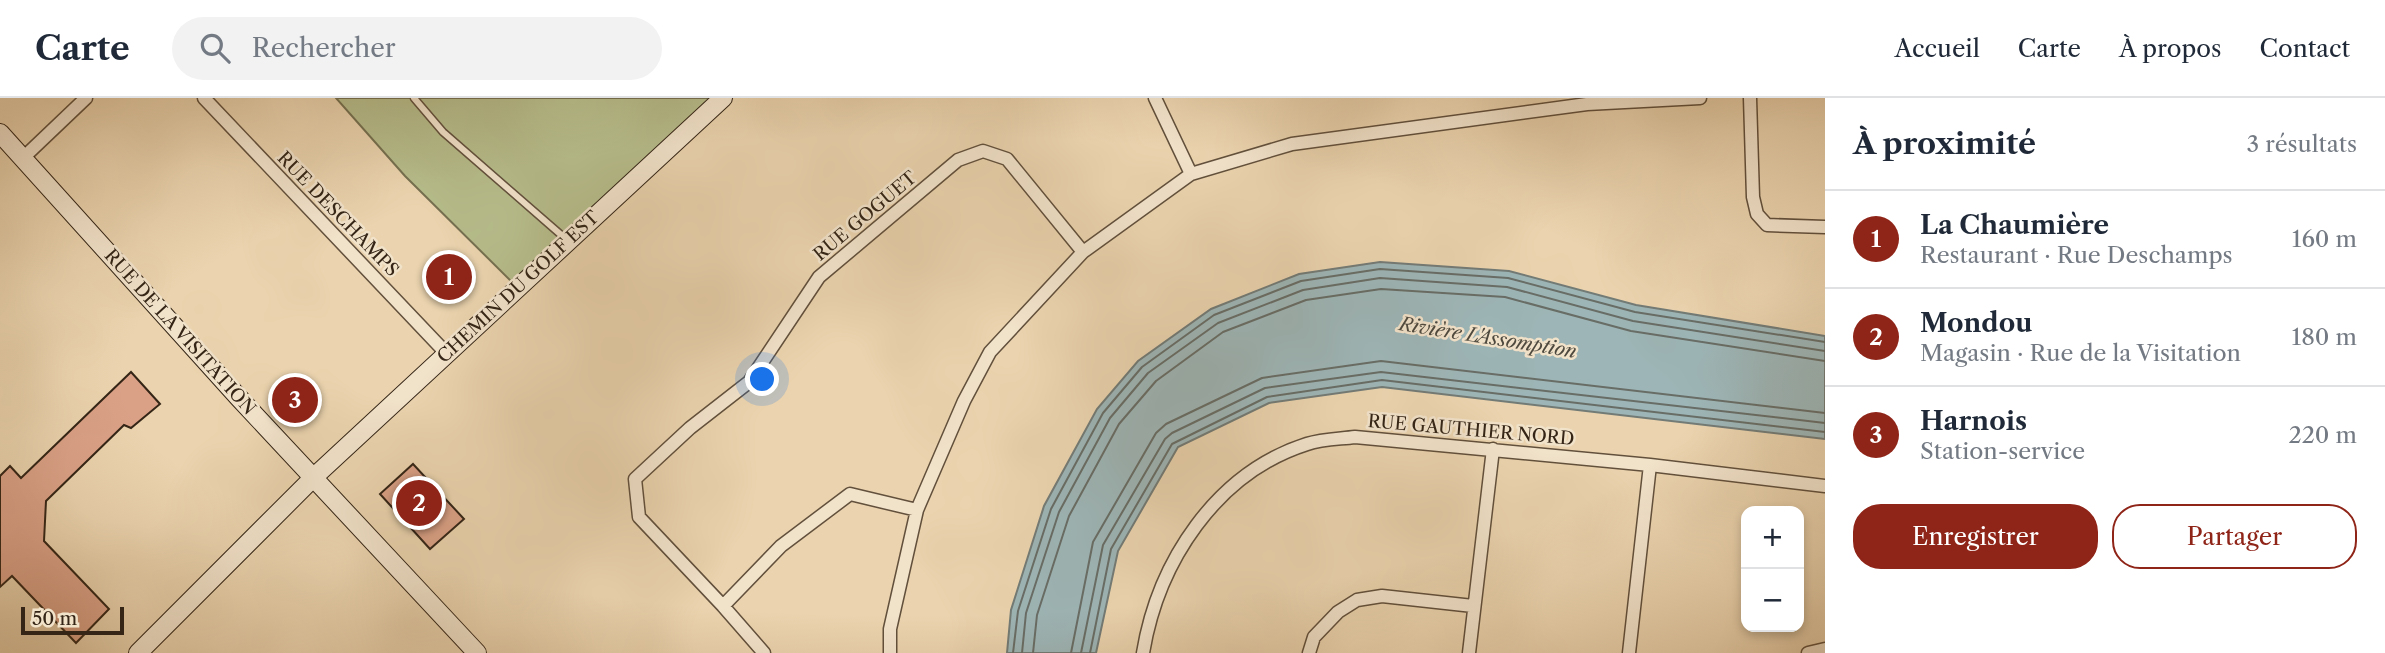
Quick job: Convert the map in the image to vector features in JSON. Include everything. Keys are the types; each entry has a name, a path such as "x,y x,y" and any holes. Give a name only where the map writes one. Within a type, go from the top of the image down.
{"street":[{"path":"23,158 86,98"},
{"name":"RUE DESCHAMPS","path":"204,98 447,354"},
{"name":"CHEMIN DU GOLF EST","path":"138,653 314,477 723,98"},
{"path":"1155,98 1191,174"},
{"path":"890,653 890,629 917,510 964,401 990,352 1083,252 1191,174 1292,144 1587,101 1700,98"},
{"path":"1751,98 1753,197 1758,214 1767,225 1825,227"},
{"name":"RUE DE LA VISITATION","path":"0,133 239,398 477,653"},
{"name":"RUE GOGUET","path":"764,653 639,517 635,479 690,428 749,382 819,277 958,160 983,151 1007,159 1083,252"},
{"name":"RUE GAUTHIER NORD","path":"1143,653 1147,630 1158,598 1184,540 1203,515 1265,463 1308,444 1355,437 1650,465 1825,486"},
{"path":"1469,653 1493,449"},
{"path":"1629,653 1650,465"},
{"path":"723,606 781,546 850,494 917,510"},
{"path":"1309,653 1314,637 1338,612 1357,600 1382,596 1473,606"},
{"path":"1808,653 1825,649"}],"lane":[{"path":"414,98 443,132 569,241"}],"green space":[{"path":"336,98 726,98 518,288 405,176"}],"water":[{"name":"Rivière L'Assomption","path":"1380,262 1509,271 1636,305 1825,336 1825,439 1382,387 1269,403 1178,447 1118,551 1096,653 1007,653 1011,610 1044,506 1097,409 1138,361 1211,309 1299,274"}],"building":[{"path":"446,256 470,283 452,299 428,272"},
{"path":"131,372 160,404 131,428 124,425 46,501 44,541 109,609 76,643 12,576 0,587 0,476 10,466 21,478"},
{"path":"413,464 464,519 430,549 380,494"}],"place":[{"name":"La Chaumière","path":"449,277"},
{"name":"Harnois","path":"295,400"},
{"name":"Mondou","path":"419,503"}]}
